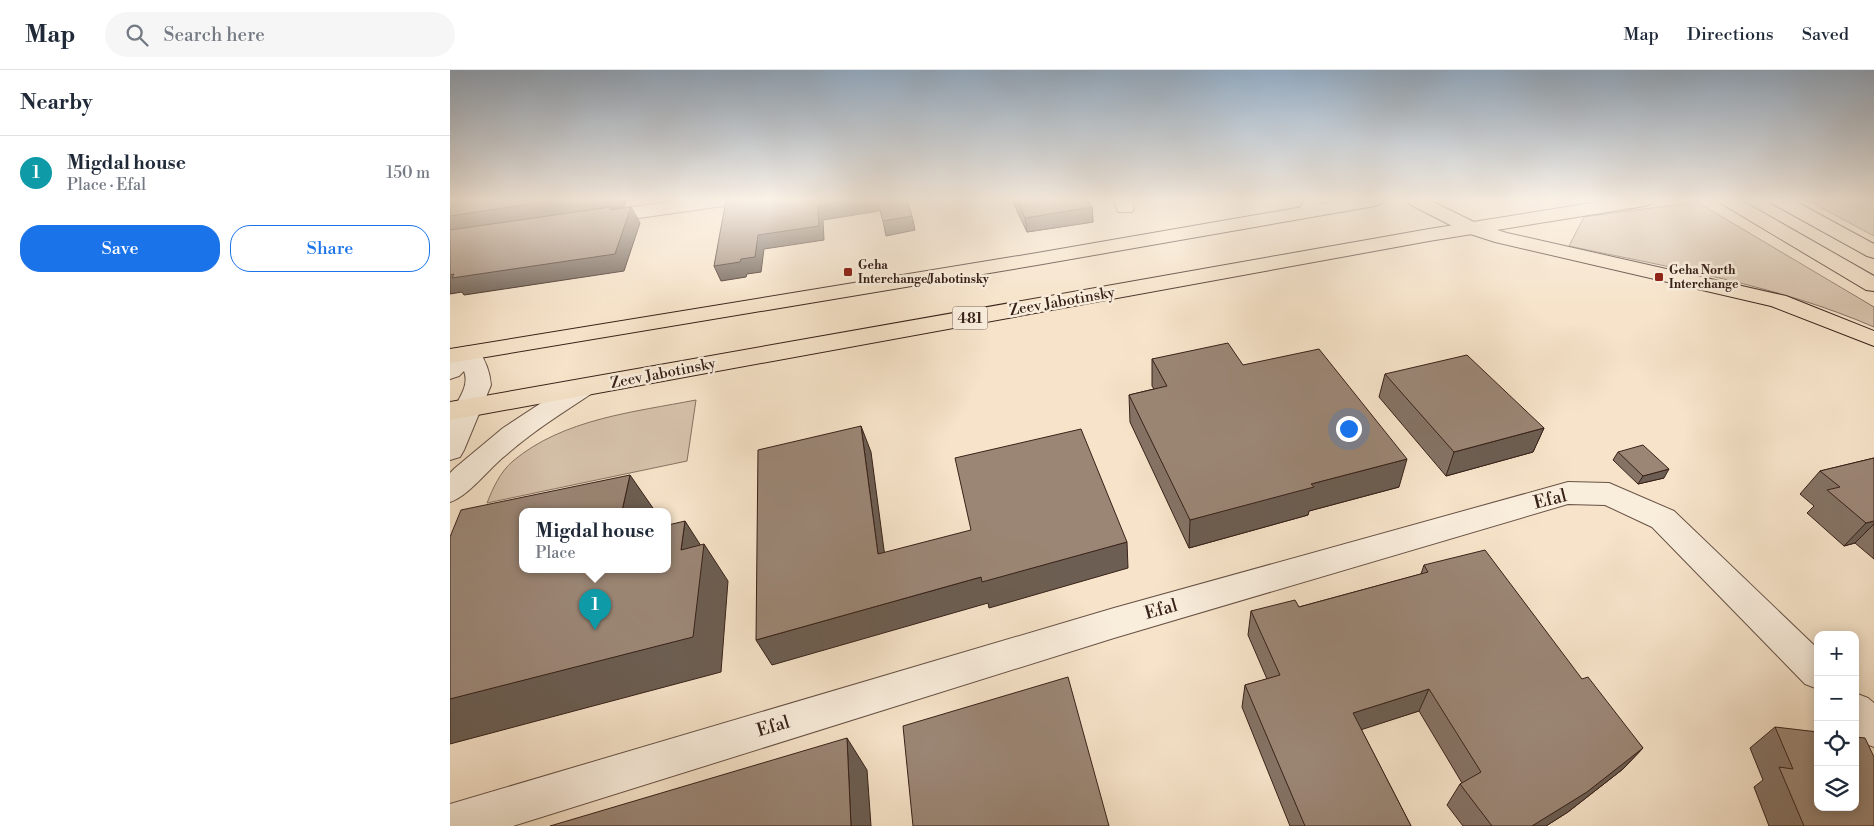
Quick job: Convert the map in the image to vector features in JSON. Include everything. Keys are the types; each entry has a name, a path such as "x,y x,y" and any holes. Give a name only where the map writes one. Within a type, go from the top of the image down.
{"main road":[{"path":"460,355 1038,259 1160,235"},
{"name":"Zeev Jabotinsky","path":"460,410 1431,235"},
{"path":"1497,235 1539,247 1713,284 1778,301 1820,316 1874,339"},
{"path":"1789,235 1874,285"},
{"path":"1843,235 1874,252"}],"street":[{"path":"450,371 460,355 478,374 478,385 460,410 450,450"},
{"path":"450,491 487,454 522,426 582,388"},
{"name":"Efal","path":"450,825 1114,623 1568,493 1608,494 1663,519 1814,669"},
{"path":"1859,714 1874,729"}],"shaded area":[{"path":"1575,235 1753,235 1874,307 1874,327 1837,312 1762,289 1685,270 1569,246"},
{"path":"696,400 687,461 487,503 497,481 508,465 554,435 600,419"}],"building":[{"path":"450,235 621,235 615,254 452,278 454,274 450,275"},
{"path":"720,235 758,235 755,257 741,259 740,262 714,266"},
{"path":"1228,343 1243,365 1319,349 1407,459 1311,484 1314,487 1190,520 1129,395 1167,386 1152,359"},
{"path":"1467,355 1544,428 1454,452 1385,374"},
{"path":"861,426 878,554 971,530 955,458 1081,429 1127,542 982,582 981,577 756,640 758,450"},
{"path":"1643,445 1669,469 1643,476 1618,452"},
{"path":"1874,458 1874,521 1866,523 1827,490 1840,487 1820,471"},
{"path":"630,475 623,508 519,508 519,573 671,573 671,524 685,521 681,550 704,544 693,637 450,699 450,537 461,510"},
{"path":"1485,550 1582,679 1588,677 1643,748 1587,792 1532,826 1492,826 1460,784 1481,772 1429,689 1353,713 1411,826 1305,826 1245,685 1280,675 1251,611 1295,600 1299,607 1428,572 1424,565"},
{"path":"1068,677 1109,826 913,826 903,726"},
{"path":"1775,727 1814,732 1814,811 1859,811 1859,737 1865,738 1874,757 1874,826 1804,826 1779,767 1793,769"},
{"path":"847,738 851,826 550,826"}],"place":[{"name":"Geha Interchange/Jabotinsky","path":"848,272"},
{"name":"Geha North Interchange","path":"1659,277"},
{"name":"Migdal house","path":"595,630"}]}
